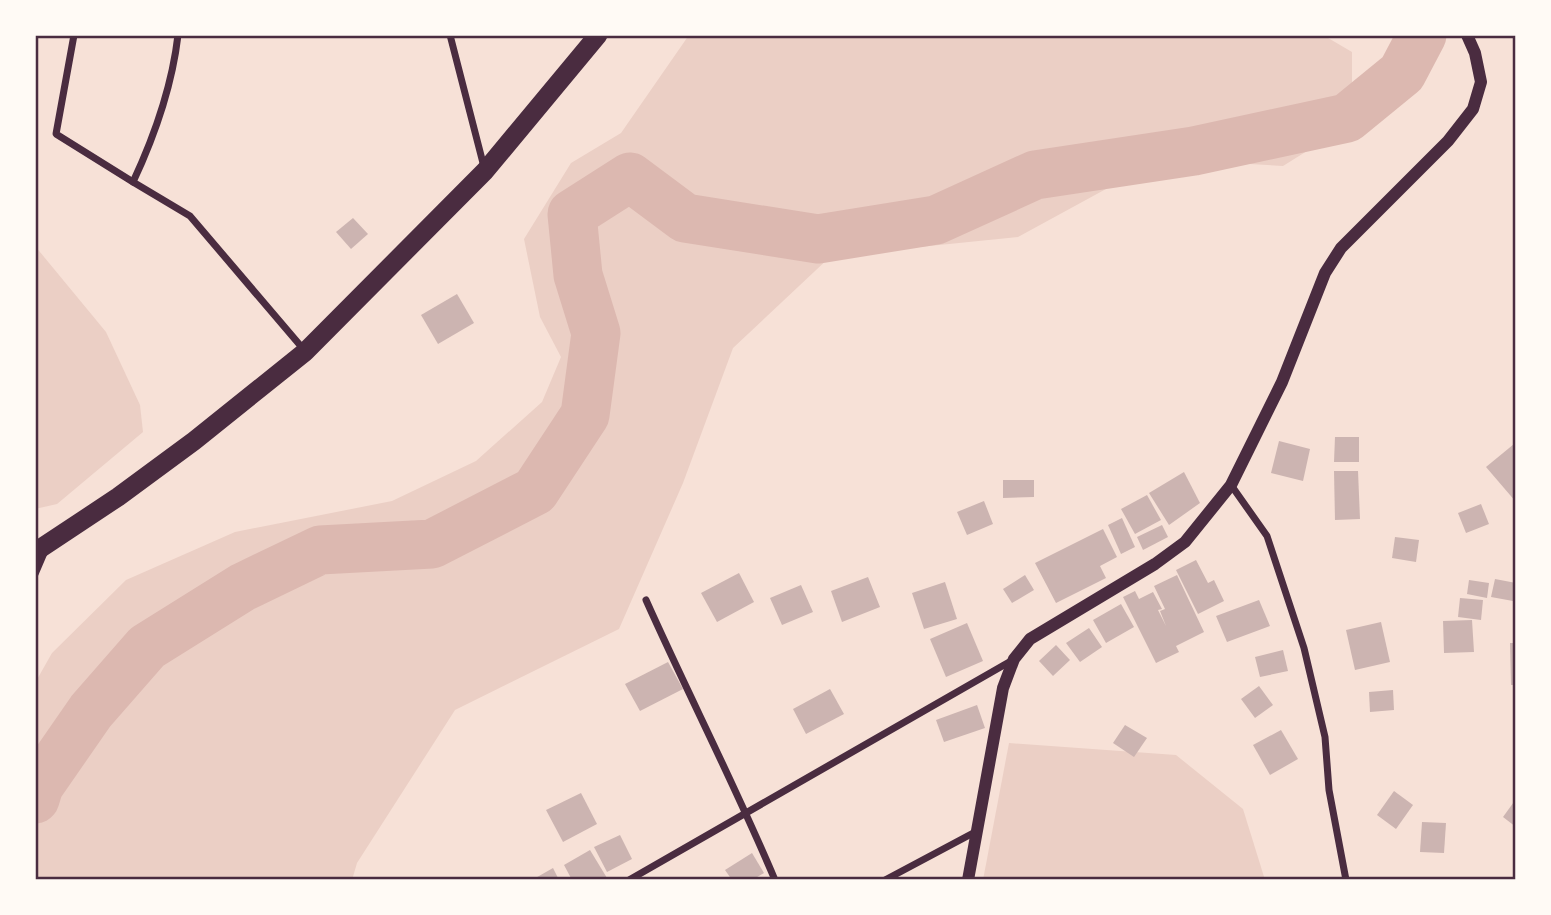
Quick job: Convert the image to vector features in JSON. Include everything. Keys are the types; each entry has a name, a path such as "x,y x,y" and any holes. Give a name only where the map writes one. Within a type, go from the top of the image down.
{"highway":[{"path":"42,547 194,441 305,352 485,171 598,35"}],"street":[{"path":"74,35 56,134 190,216 305,352"},
{"path":"133,182 154,139 175,59 178,35"},
{"path":"450,35 485,171"},
{"path":"968,880 1003,688 1014,659 1030,639 1044,629 1155,564 1185,541 1231,485 1282,382 1325,274 1341,248 1448,141 1473,109 1481,82 1475,53 1468,37"},
{"path":"1231,485 1266,536 1304,648 1325,737 1329,790 1346,880"},
{"path":"35,574 42,547"},
{"path":"646,600 746,812 775,880"},
{"path":"629,880 1014,659"},
{"path":"885,880 978,830"}],"shaded area":[{"path":"689,35 1323,35 1352,52 1352,123 1283,166 1161,159 1018,237 831,256 733,348 683,483 619,629 455,710 357,863 352,880 35,880 35,683 52,653 126,580 235,532 392,501 476,461 542,402 561,357 540,317 524,239 571,163 621,133"},
{"path":"35,246 106,332 140,405 143,432 57,504 35,509"},
{"path":"1009,743 1176,755 1243,809 1265,880 983,880"}],"building":[{"path":"353,218 368,234 351,249 336,232"},
{"path":"457,294 474,323 438,344 421,315"},
{"path":"1335,437 1359,437 1359,462 1334,462"},
{"path":"1279,441 1310,449 1303,481 1271,473"},
{"path":"1514,444 1516,446 1516,502 1486,467"},
{"path":"1334,471 1358,471 1360,519 1335,520"},
{"path":"1184,472 1200,503 1169,525 1149,493"},
{"path":"1003,480 1034,480 1034,497 1003,498"},
{"path":"1147,495 1161,520 1135,534 1121,509"},
{"path":"984,501 993,524 967,535 957,512"},
{"path":"1481,504 1489,524 1466,533 1458,513"},
{"path":"1122,518 1135,547 1121,554 1108,525"},
{"path":"1162,525 1168,537 1143,550 1137,537"},
{"path":"1103,529 1117,557 1100,566 1106,578 1056,603 1035,563"},
{"path":"1395,537 1419,540 1416,562 1392,558"},
{"path":"1196,560 1208,583 1214,580 1224,601 1198,614 1176,570"},
{"path":"739,573 754,602 717,622 701,593"},
{"path":"1025,575 1034,590 1012,603 1003,589"},
{"path":"1177,575 1204,632 1176,646 1179,652 1156,663 1123,597 1135,591 1139,599 1153,592 1162,609 1158,610 1166,626 1160,611 1165,609 1154,586"},
{"path":"868,577 880,607 842,622 831,591"},
{"path":"1495,579 1516,583 1516,596 1514,595 1513,601 1491,597"},
{"path":"1469,580 1489,583 1487,598 1467,594"},
{"path":"945,582 957,619 924,629 912,593"},
{"path":"801,585 813,612 782,625 770,598"},
{"path":"1460,598 1483,600 1481,620 1458,617"},
{"path":"1259,600 1270,626 1227,642 1216,616"},
{"path":"1121,604 1134,627 1106,643 1093,620"},
{"path":"1472,620 1474,652 1444,653 1443,621"},
{"path":"1381,622 1390,662 1355,670 1346,630"},
{"path":"967,623 983,661 946,677 930,639"},
{"path":"1089,628 1102,647 1080,662 1066,643"},
{"path":"1510,643 1516,643 1516,685 1511,685"},
{"path":"1056,645 1070,660 1053,676 1039,661"},
{"path":"1283,650 1288,671 1260,677 1255,657"},
{"path":"668,662 683,689 640,711 625,684"},
{"path":"1259,686 1273,705 1255,718 1241,699"},
{"path":"830,689 844,714 806,734 793,709"},
{"path":"1393,690 1394,710 1370,712 1369,692"},
{"path":"977,705 985,728 944,742 936,720"},
{"path":"1125,725 1147,738 1134,757 1113,743"},
{"path":"1281,730 1298,759 1270,775 1253,745"},
{"path":"1394,791 1413,805 1396,829 1377,815"},
{"path":"581,793 597,824 563,842 546,810"},
{"path":"1516,799 1516,827 1503,817"},
{"path":"1422,822 1446,823 1444,853 1420,852"},
{"path":"620,835 632,859 607,872 594,847"},
{"path":"590,850 607,878 572,880 564,865"},
{"path":"752,853 764,873 752,880 732,880 725,870"},
{"path":"553,868 559,880 532,880"}],"waterway":[{"path":"35,799 39,786 91,711 147,647 243,587 320,550 432,544 535,491 585,415 596,333 578,275 572,214 630,177 685,218 818,239 936,220 1035,175 1194,151 1347,118 1402,73 1422,35"}]}
